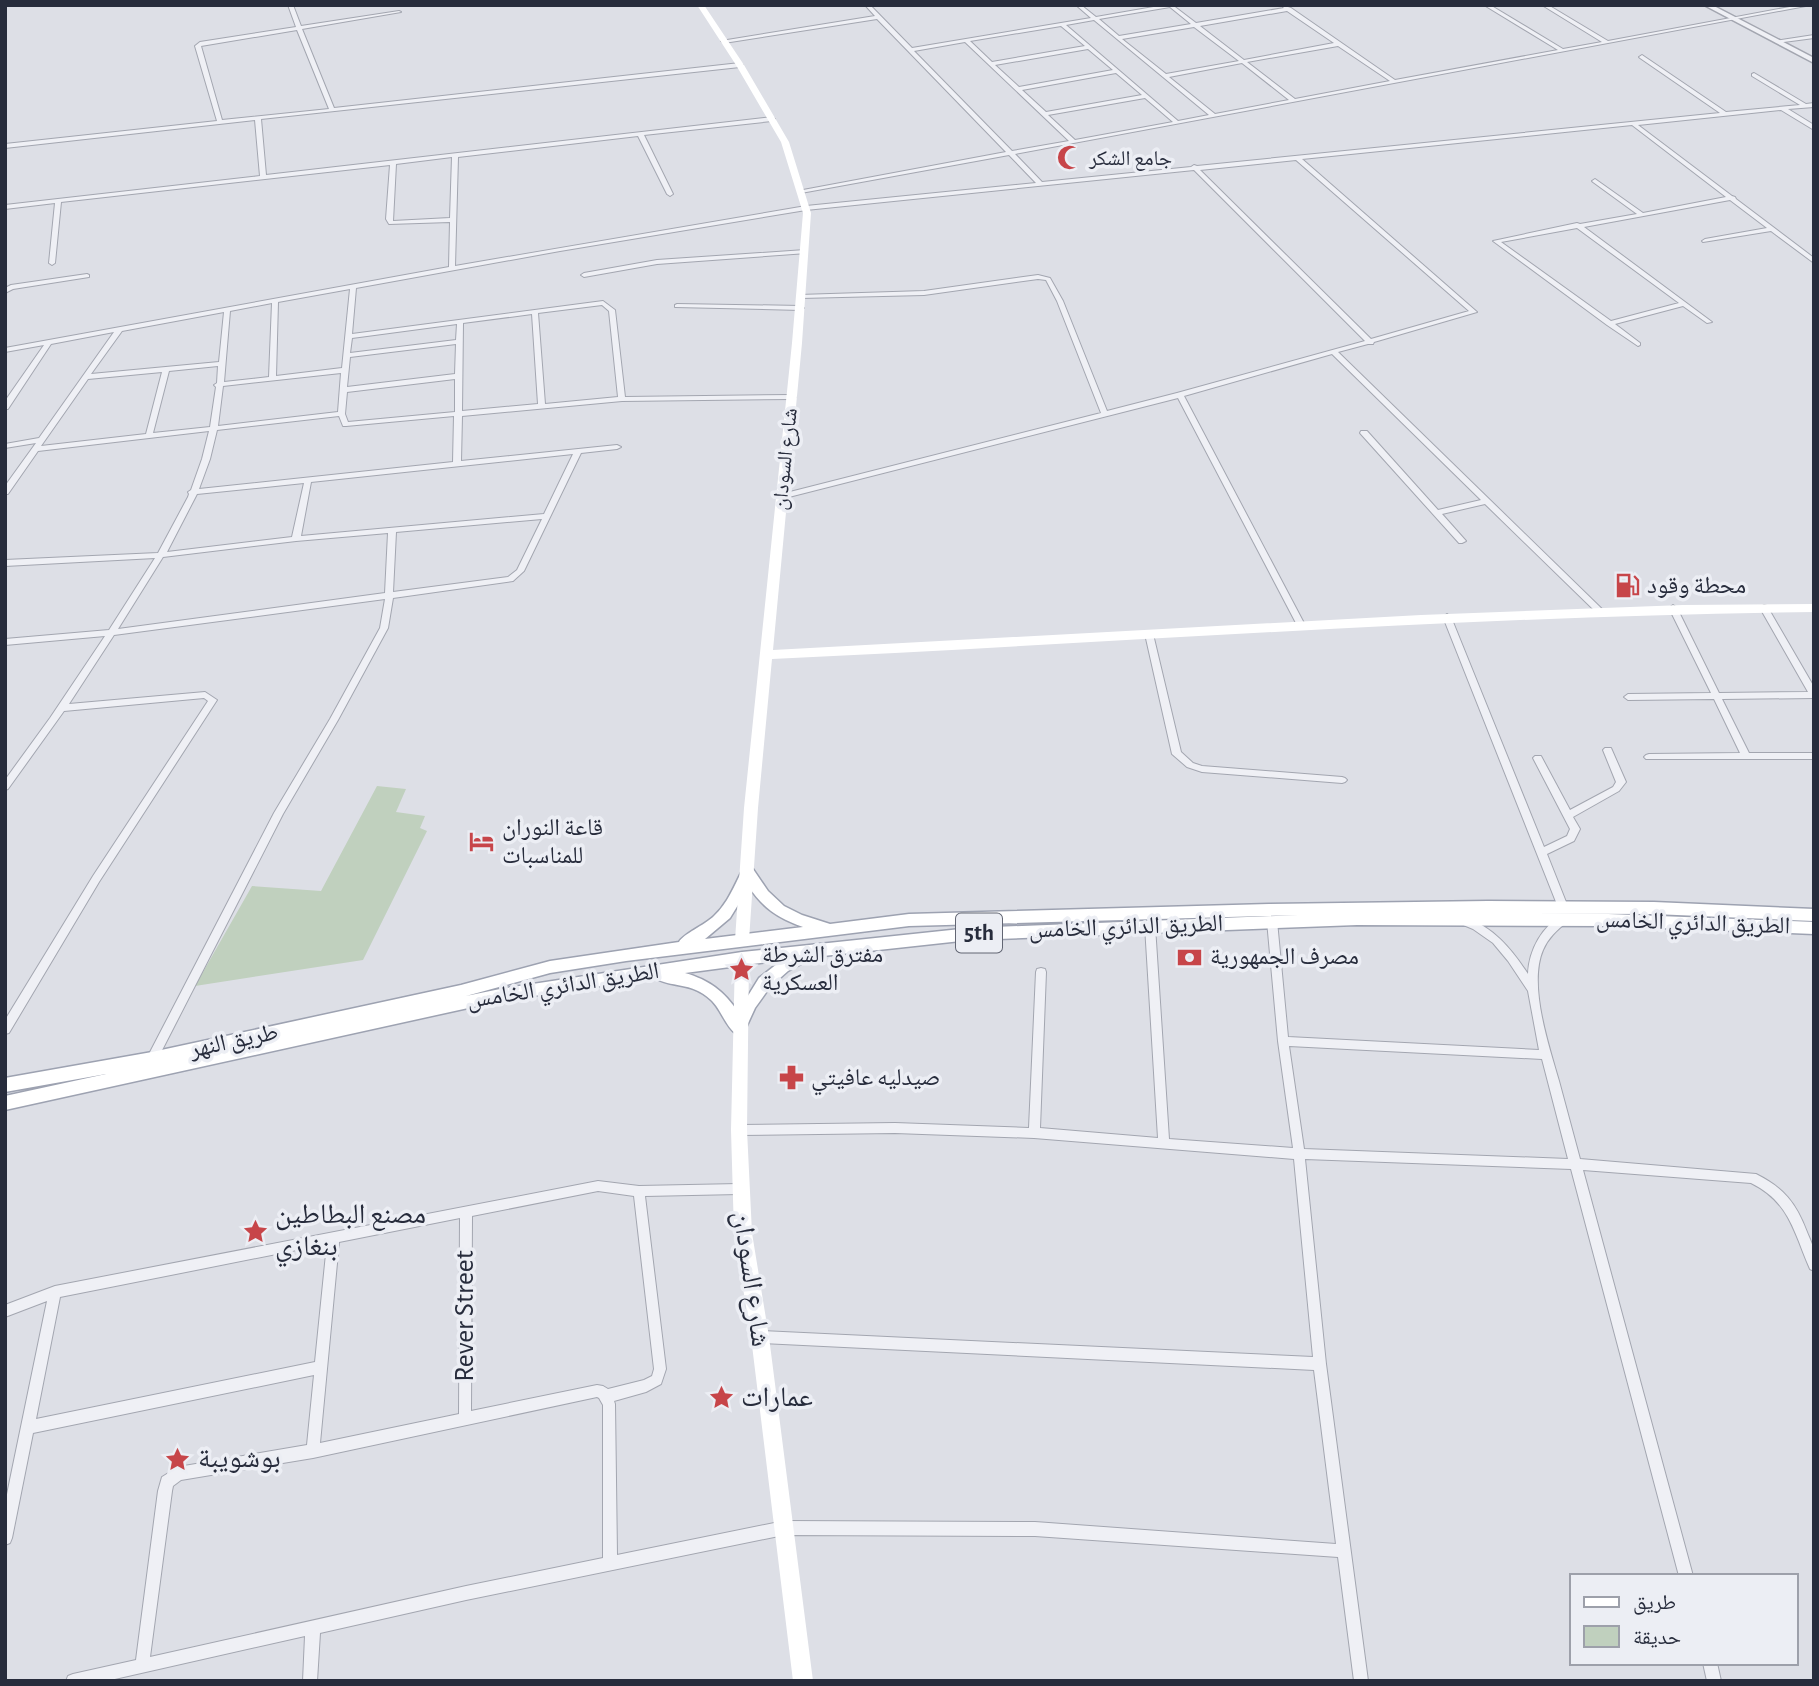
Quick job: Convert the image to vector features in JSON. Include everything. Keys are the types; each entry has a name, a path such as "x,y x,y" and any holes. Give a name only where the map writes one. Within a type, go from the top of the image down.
{"main road":[{"name":"شارع السودان","path":"700,5 740,65 792,156 806,208 801,302 751,808 739,1027 738,1129 743,1233 760,1337 803,1681"},
{"path":"766,655 1599,610 1814,608"},
{"path":"748,873 775,910 801,922 832,929"},
{"path":"663,950 688,942 715,926 733,906 748,873"},
{"name":"الطريق الدائري الخامس","path":"154,1064 472,1000 640,973 832,929 946,918 1038,918 1378,908 1814,915"},
{"name":"الطريق الدائري الخامس","path":"461,990 550,967 663,950 825,949 970,934 1272,921 1563,913 1814,928"},
{"path":"739,1027 747,1006 760,985 778,969 825,949"},
{"path":"640,973 675,976 708,987 719,995 739,1027"},
{"name":"طريق النهر","path":"5,1103 461,990"},
{"name":"طريق النهر","path":"5,1085 154,1064"}],"street":[{"path":"290,5 332,110"},
{"path":"867,5 1014,153 1040,184"},
{"path":"1078,5 1214,116"},
{"path":"1486,5 1561,50"},
{"path":"1544,5 1606,42"},
{"path":"1707,5 1814,61"},
{"path":"803,192 1809,5"},
{"path":"911,50 1173,6 1294,101"},
{"path":"1118,38 1286,7 1394,82"},
{"path":"220,122 198,46 204,42 399,12"},
{"path":"724,41 878,17"},
{"path":"1062,24 1178,123"},
{"path":"1777,41 1814,36"},
{"path":"967,41 1073,141"},
{"path":"1164,76 1339,44"},
{"path":"990,64 1088,47"},
{"path":"1642,57 1725,114"},
{"path":"5,146 740,65"},
{"path":"1018,89 1118,71"},
{"path":"1754,75 1805,105"},
{"path":"1044,114 1147,96"},
{"path":"5,350 806,208 1814,104"},
{"path":"1781,108 1814,128"},
{"path":"258,118 263,177"},
{"path":"5,207 772,118"},
{"path":"1632,123 1814,261"},
{"path":"640,134 670,194"},
{"path":"452,269 455,155"},
{"path":"781,497 1180,396 1371,343 1474,311 1296,157"},
{"path":"393,162 389,219 391,223 453,220"},
{"path":"1194,167 1371,343"},
{"path":"1595,181 1641,214"},
{"path":"1638,345 1496,242 1733,198"},
{"path":"52,263 58,201"},
{"path":"1577,225 1709,322"},
{"path":"1705,241 1773,229"},
{"path":"584,275 657,262 805,252"},
{"path":"5,291 11,287 87,276"},
{"path":"677,306 801,302 924,293 1045,278 1050,280 1060,300 1105,415"},
{"path":"353,287 341,414 343,422 351,425 622,399 792,397"},
{"path":"272,379 275,303"},
{"path":"349,336 603,303 612,310 622,399"},
{"path":"1609,324 1684,304"},
{"path":"5,787 64,708 112,633 161,555 192,492 206,460 212,429 227,311"},
{"path":"532,312 535,313 542,405"},
{"path":"457,464 460,322"},
{"path":"5,492 120,330"},
{"path":"5,407 49,342"},
{"path":"347,355 460,342"},
{"path":"1335,353 1599,610"},
{"path":"86,377 221,364"},
{"path":"149,436 166,369"},
{"path":"218,385 345,370"},
{"path":"343,390 460,376"},
{"path":"1180,396 1301,625"},
{"path":"35,449 341,414"},
{"path":"1364,433 1462,541"},
{"path":"5,446 41,440"},
{"path":"192,492 617,447"},
{"path":"5,642 112,633 514,578 520,571 579,450"},
{"path":"296,539 308,480"},
{"path":"1437,513 1487,500"},
{"path":"5,563 161,555 296,539 547,516"},
{"path":"154,1064 278,813 384,628 390,597 392,532"},
{"path":"1673,608 1714,697 1746,757"},
{"path":"1628,697 1814,695 1764,608"},
{"path":"1447,617 1563,913 1537,947 1532,989 1546,1055 1685,1574"},
{"path":"1149,634 1177,754 1182,760 1202,769 1342,780"},
{"path":"5,1030 96,879 212,700 205,695 64,708"},
{"path":"1569,815 1616,789 1621,782 1608,750"},
{"path":"1649,757 1814,756"},
{"path":"1538,758 1575,830 1571,838 1541,852"},
{"path":"1457,918 1482,929 1503,945 1532,989"},
{"path":"1272,921 1320,1364 1361,1681"},
{"path":"1150,926 1164,1141"},
{"path":"1034,1133 1041,972"},
{"path":"1283,1041 1546,1055"},
{"path":"738,1129 895,1128 1034,1133 1164,1141 1299,1154 1576,1164 1752,1178 1766,1184 1788,1203 1814,1265"},
{"path":"5,1311 55,1292 598,1186 639,1191 739,1189"},
{"path":"142,1665 167,1482 178,1474 313,1451 597,1391 607,1396 646,1386 657,1380 660,1369 639,1191"},
{"name":"Rever Street","path":"465,1420 466,1212"},
{"path":"313,1451 334,1237"},
{"path":"6,1534 55,1292"},
{"path":"760,1337 1320,1364"},
{"path":"29,1427 321,1367"},
{"path":"607,1396 610,1562"},
{"path":"74,1681 610,1562 784,1528 1035,1529 1345,1551"},
{"path":"310,1681 313,1627"}],"green space":[{"path":"377,786 406,789 396,812 425,816 420,828 427,831 363,960 195,986 252,886 321,891"}],"place":[{"name":"جامع الشكر","path":"1069,158"},
{"name":"محطة وقود","path":"1627,586"},
{"name":"قاعة النوران للمناسبات","path":"482,842"},
{"name":"مصرف الجمهورية","path":"1190,957"},
{"name":"مفترق الشرطة العسكرية","path":"742,969"},
{"name":"صيدليه عافيتي","path":"791,1078"},
{"name":"مصنع البطاطين بنغازي","path":"255,1231"},
{"name":"عمارات","path":"721,1398"},
{"name":"بوشويبة","path":"178,1459"}]}
